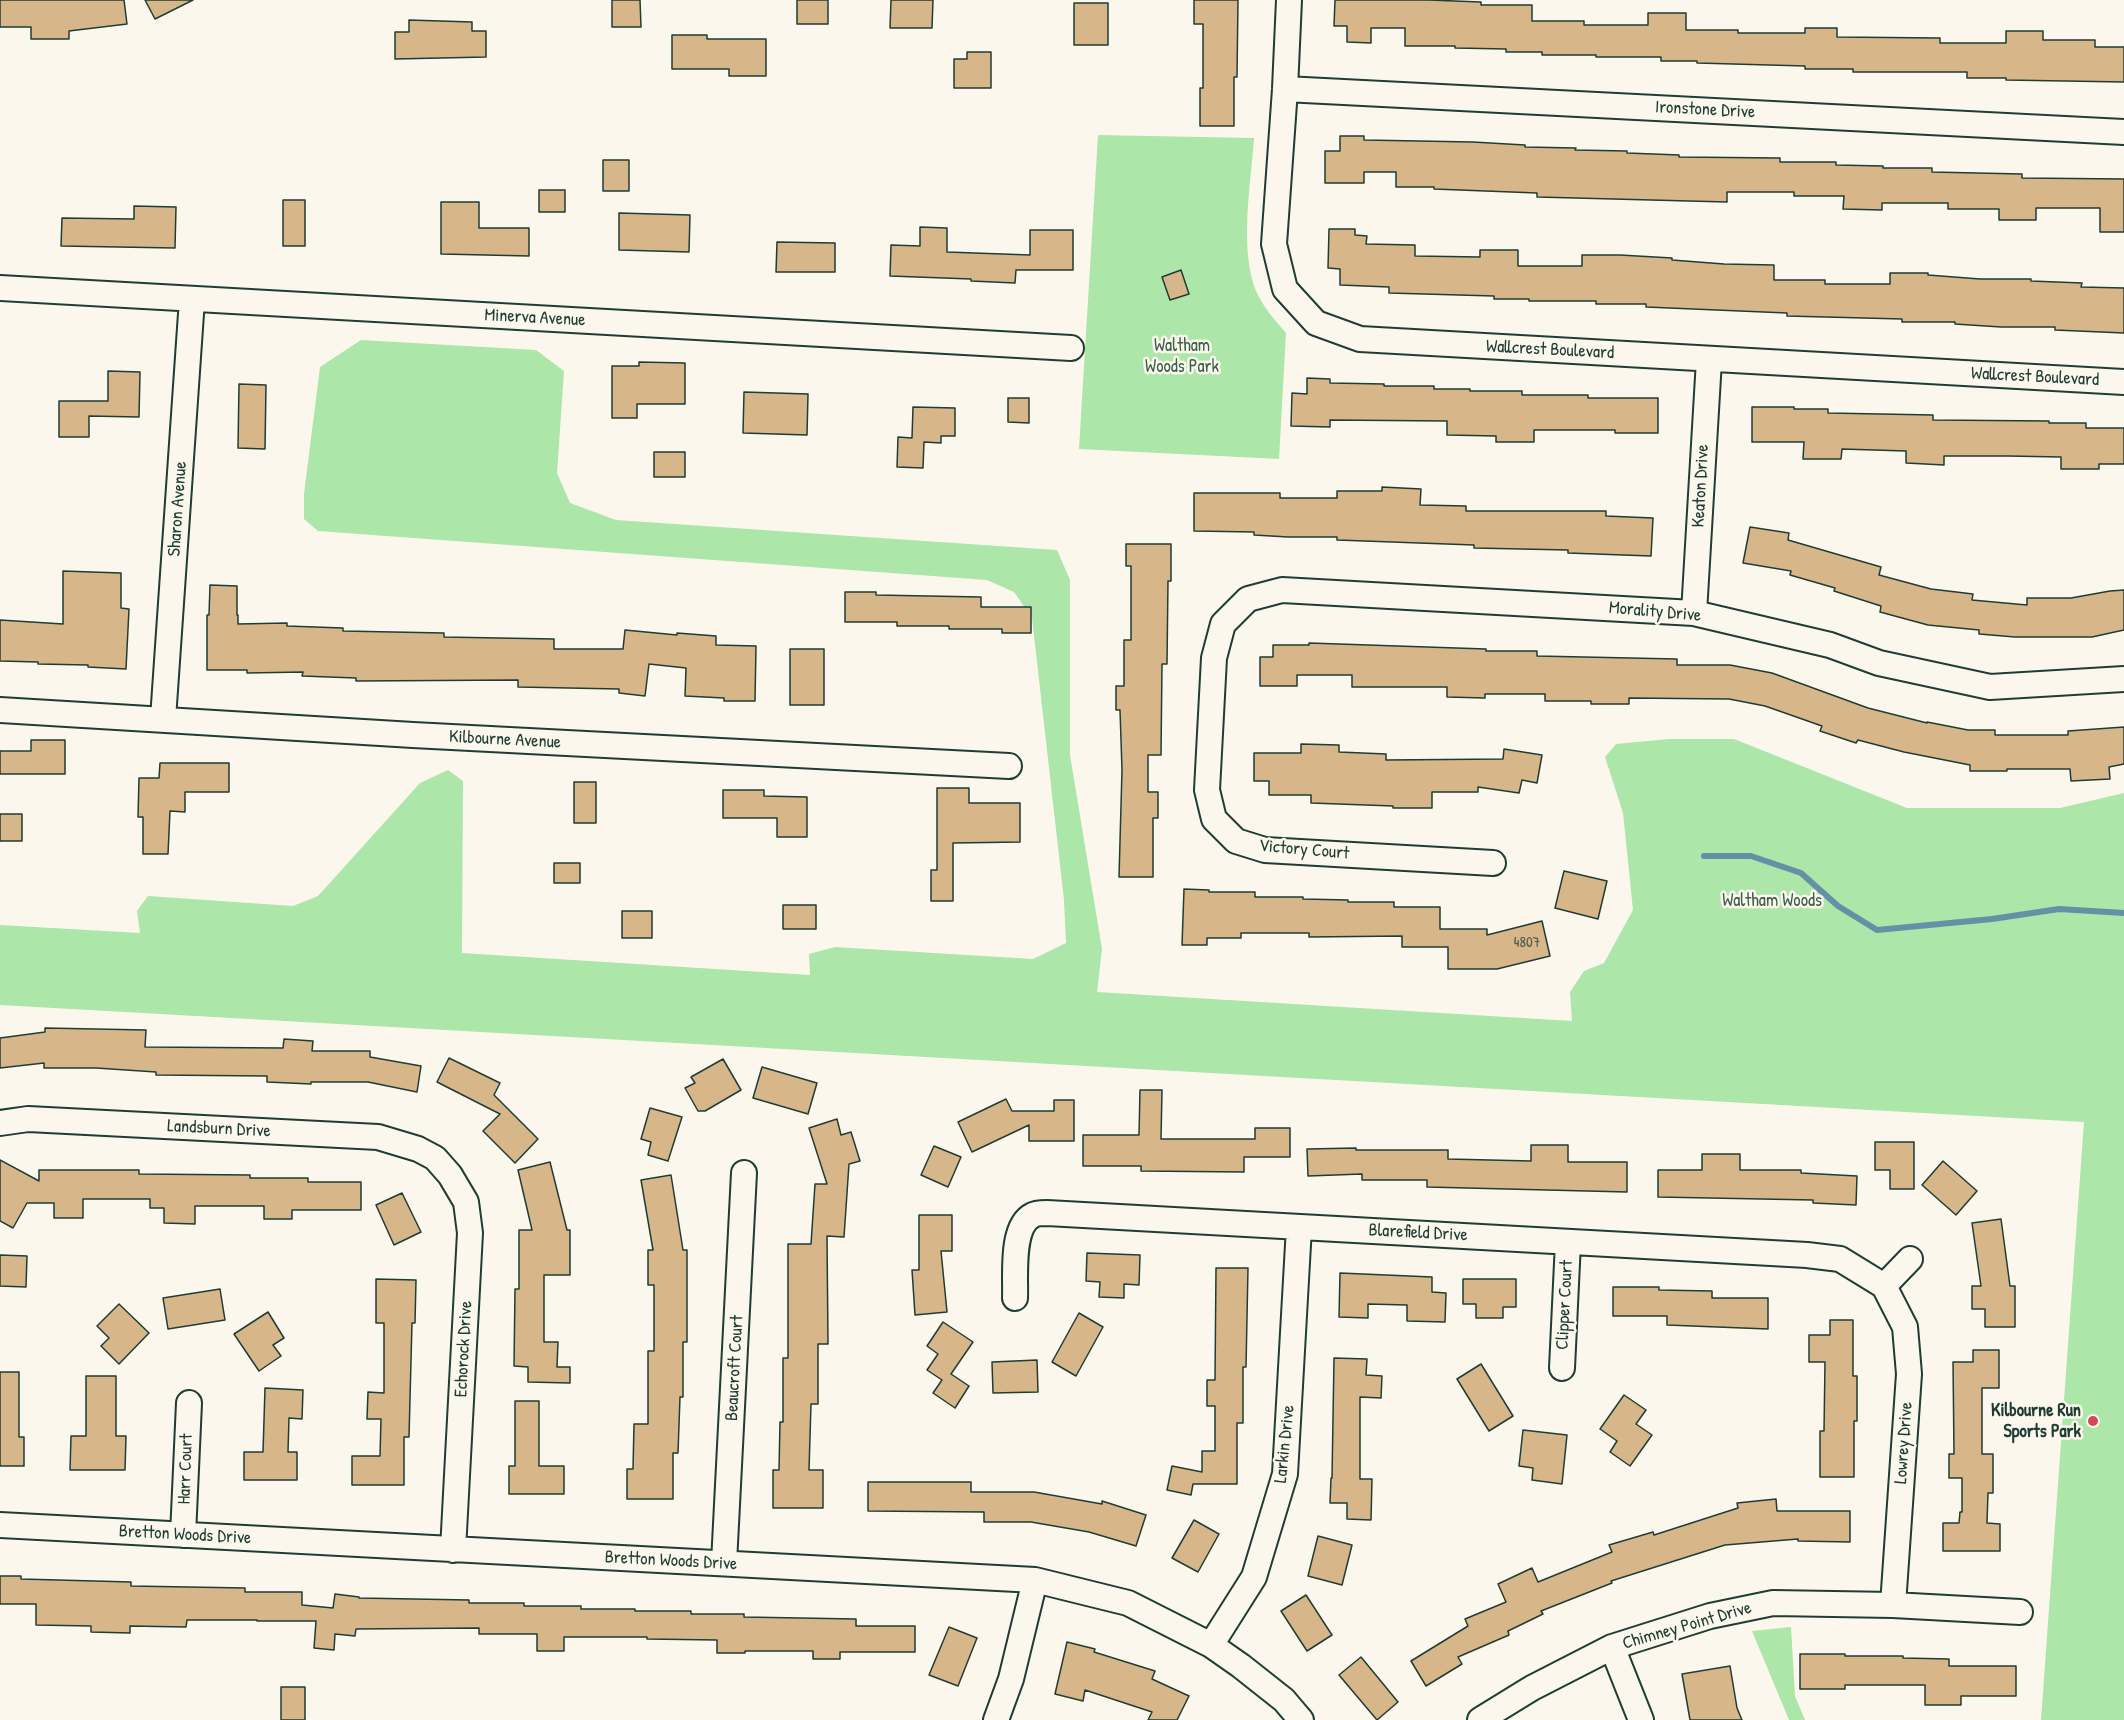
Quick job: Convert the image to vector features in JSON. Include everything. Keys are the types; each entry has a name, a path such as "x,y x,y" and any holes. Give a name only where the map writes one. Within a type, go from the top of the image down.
{"street":[{"name":"Wallcrest Boulevard","path":"1289,0 1286,89 1274,244 1285,289 1316,323 1360,339 2124,382"},
{"name":"Ironstone Drive","path":"1286,89 2124,132"},
{"name":"Minerva Avenue","path":"0,288 1071,348"},
{"name":"Sharon Avenue","path":"163,719 192,299"},
{"name":"Keaton Drive","path":"1694,613 1709,360"},
{"name":"Morality Drive","path":"1214,658 1223,624 1248,599 1282,590 1694,613 1830,645 1879,663 1990,687 2124,679"},
{"name":"Victory Court","path":"1214,658 1207,790 1214,819 1236,841 1264,850 1493,863"},
{"name":"Kilbourne Avenue","path":"0,710 413,735 1009,766"},
{"name":"Landsburn Drive","path":"0,1123 28,1119 378,1137 418,1149 435,1158"},
{"name":"Echorock Drive","path":"435,1158 450,1175 466,1202 470,1233 453,1550"},
{"name":"Beaucroft Court","path":"724,1563 744,1173"},
{"name":"Blarefield Drive","path":"1015,1298 1017,1239 1022,1225 1032,1215 1047,1212 1795,1254 1840,1259 1884,1286"},
{"name":"Larkin Drive","path":"1211,1645 1254,1577 1286,1474 1299,1227"},
{"name":"Clipper Court","path":"1562,1368 1568,1242"},
{"path":"1884,1286 1910,1259"},
{"name":"Lowrey Drive","path":"1884,1286 1905,1327 1909,1374 1893,1605"},
{"name":"Harr Court","path":"183,1535 189,1403"},
{"name":"Bretton Woods Drive","path":"0,1525 1035,1580 1128,1603 1211,1645 1284,1700 1301,1720"},
{"path":"996,1720 1011,1679 1035,1580"},
{"name":"Chimney Point Drive","path":"1480,1720 1532,1688 1612,1647 1710,1616 1773,1603 1893,1605 2020,1612"},
{"path":"1612,1647 1641,1720"}],"green space":[{"name":"Waltham Woods Park","path":"1098,135 1254,138 1247,236 1251,274 1262,302 1286,333 1279,459 1079,449"},
{"name":"Waltham Woods","path":"361,340 536,350 564,371 557,473 570,503 616,520 1057,550 1070,580 1070,755 1102,949 1097,992 1572,1021 1570,992 1584,971 1604,963 1633,910 1623,813 1605,757 1616,744 1669,739 1734,739 1907,808 2060,808 2124,793 2124,1720 2041,1720 2084,1122 0,1005 0,925 140,933 137,911 148,896 293,906 318,896 420,783 448,770 463,781 462,953 810,975 809,954 835,947 1033,959 1066,943 1064,900 1032,618 1014,592 987,580 318,531 304,519 304,494 320,367"},
{"path":"1791,1627 1795,1696 1805,1720 1789,1720 1752,1631"}],"building":[{"path":"0,0 124,0 127,24 69,31 69,39 31,39 31,27 0,27"},
{"path":"145,0 193,0 155,19"},
{"path":"612,0 640,0 641,27 612,27"},
{"path":"797,0 828,0 828,24 797,24"},
{"path":"891,0 933,0 932,28 890,28"},
{"path":"1194,0 1238,0 1234,126 1200,126 1200,88 1203,88 1203,24 1194,24"},
{"path":"1335,0 1429,0 1481,2 1481,5 1532,5 1532,21 1584,21 1584,25 1648,25 1648,13 1686,13 1686,30 1805,33 1805,28 1837,28 1837,37 1940,38 1940,43 2006,43 2006,31 2043,31 2043,40 2095,40 2095,47 2124,47 2124,82 2006,80 2006,78 1967,78 1967,72 1853,72 1853,69 1805,69 1805,66 1661,61 1661,57 1542,55 1542,52 1506,52 1506,49 1405,46 1405,28 1371,28 1371,43 1347,42 1347,26 1334,26"},
{"path":"1074,3 1108,3 1108,45 1074,45"},
{"path":"409,20 472,22 472,31 486,31 486,57 395,59 395,32 409,32"},
{"path":"672,35 707,35 707,39 766,39 766,76 729,76 729,69 672,69"},
{"path":"967,52 991,52 991,88 954,88 954,59 967,59"},
{"path":"1340,136 1364,136 1364,140 1473,142 1525,145 1525,147 1576,148 1575,150 1627,151 1627,153 1679,155 1679,157 1780,158 1780,162 1836,162 1836,165 1883,166 1883,168 1932,168 1932,172 2022,174 2022,178 2124,179 2124,232 2100,232 2100,208 2036,208 2036,220 1999,220 1999,209 1948,209 1948,203 1882,203 1882,210 1843,209 1844,196 1794,196 1794,192 1727,192 1727,202 1537,197 1537,193 1396,187 1396,172 1364,172 1364,183 1325,183 1325,151 1340,151"},
{"path":"603,160 629,160 629,191 603,191"},
{"path":"539,190 565,190 565,212 539,212"},
{"path":"283,200 305,200 305,246 283,246"},
{"path":"441,202 479,202 479,228 529,228 529,256 441,254"},
{"path":"134,206 176,207 175,248 61,246 62,218 134,219"},
{"path":"619,213 690,215 689,252 619,250"},
{"path":"920,227 947,228 947,252 1030,255 1030,230 1073,230 1073,270 1016,270 1015,283 890,276 891,245 920,246"},
{"path":"1329,229 1355,229 1355,235 1367,236 1366,244 1415,245 1415,256 1480,257 1480,250 1518,250 1518,266 1582,266 1582,255 1620,255 1724,264 1774,265 1774,280 1825,280 1825,284 1890,284 1890,273 1928,273 1928,275 1980,279 2031,279 2031,281 2082,283 2081,287 2124,288 2124,333 2055,330 2055,327 2001,327 1955,324 1955,322 1902,322 1902,319 1787,316 1787,313 1646,307 1646,304 1596,304 1596,301 1529,301 1529,299 1494,299 1494,296 1389,293 1389,287 1340,285 1340,269 1328,268"},
{"path":"777,242 835,243 835,272 776,272"},
{"path":"1181,270 1189,294 1170,300 1162,277"},
{"path":"639,362 685,363 685,404 637,404 637,418 612,418 612,366 639,366"},
{"path":"108,371 140,372 139,417 89,416 89,437 59,437 59,401 108,401"},
{"path":"1307,378 1330,379 1330,383 1434,386 1434,389 1470,389 1470,391 1522,391 1522,395 1658,398 1658,433 1615,433 1615,430 1534,430 1534,442 1496,442 1496,436 1447,435 1447,421 1330,420 1330,427 1291,426 1292,393 1307,394"},
{"path":"239,384 266,385 265,449 238,448"},
{"path":"744,392 808,394 807,435 743,433"},
{"path":"1008,398 1029,398 1029,423 1008,422"},
{"path":"913,407 955,408 955,436 941,436 941,443 924,442 923,468 897,467 898,437 912,438"},
{"path":"1752,407 1828,409 1828,413 1933,415 1933,420 2086,423 2086,428 2124,428 2124,464 2099,464 2099,469 2061,469 2061,457 2008,456 1944,456 1944,465 1906,463 1906,451 1842,449 1841,459 1803,459 1804,442 1752,442"},
{"path":"654,452 685,452 685,477 654,477"},
{"path":"1382,487 1421,489 1420,505 1466,506 1466,511 1606,511 1606,516 1653,518 1651,556 1568,553 1568,550 1474,548 1474,545 1337,540 1337,537 1254,535 1254,532 1194,531 1194,493 1280,493 1280,498 1337,498 1337,491 1382,491"},
{"path":"1750,527 1789,533 1788,540 1881,567 1879,575 1931,589 1973,594 1972,600 2027,605 2027,598 2071,598 2124,590 2124,630 2092,637 2015,637 1979,634 1979,630 1928,625 1880,612 1881,606 1834,591 1835,588 1790,575 1791,571 1743,563"},
{"path":"1126,544 1171,544 1167,664 1162,664 1161,755 1148,755 1148,792 1158,792 1158,818 1153,818 1153,877 1119,877 1122,770 1120,710 1116,710 1116,686 1124,686 1124,640 1131,640 1131,566 1126,566"},
{"path":"63,571 121,573 121,608 129,609 126,669 0,661 0,620 63,624"},
{"path":"210,585 237,586 238,624 287,623 287,626 343,628 343,631 444,633 444,637 554,639 554,649 623,649 625,630 716,636 716,645 756,646 755,701 724,701 724,698 685,696 686,668 649,664 645,696 619,693 619,689 518,687 518,680 356,681 356,678 302,676 303,672 247,673 247,670 207,670 207,615 209,615"},
{"path":"845,592 876,592 876,595 981,597 981,607 1031,607 1031,633 1002,633 1002,629 949,629 949,626 897,626 897,622 845,622"},
{"path":"1309,643 1537,651 1537,656 1677,659 1677,665 1730,665 1772,673 1868,708 1927,723 1968,730 1995,730 1995,735 2068,735 2068,731 2124,727 2124,764 2109,767 2110,779 2071,781 2070,769 1970,771 1970,765 1858,740 1856,743 1820,731 1822,726 1765,706 1729,699 1629,698 1629,704 1591,704 1591,701 1545,701 1545,694 1485,694 1485,698 1447,697 1447,687 1352,687 1352,675 1297,675 1297,686 1260,686 1260,657 1273,657 1273,645 1309,645"},
{"path":"790,649 824,649 824,705 790,705"},
{"path":"31,740 65,740 65,774 0,774 0,751 31,751"},
{"path":"1301,744 1339,745 1339,752 1386,754 1386,760 1503,759 1504,749 1542,755 1537,783 1522,780 1519,793 1478,787 1478,792 1432,792 1432,808 1311,803 1311,795 1269,795 1269,781 1254,781 1254,753 1301,753"},
{"path":"160,763 229,763 229,792 185,792 185,812 170,811 168,854 143,854 143,817 138,817 139,778 159,778"},
{"path":"574,782 596,782 596,823 574,823"},
{"path":"937,788 969,788 969,803 1020,803 1020,842 953,843 953,901 931,901 931,870 937,870"},
{"path":"723,790 764,790 764,796 807,797 807,837 777,837 777,818 723,818"},
{"path":"0,814 22,814 22,841 0,841"},
{"path":"554,863 580,863 580,883 554,883"},
{"path":"1564,871 1607,881 1598,919 1555,908"},
{"path":"1184,889 1209,890 1209,892 1255,892 1255,897 1394,902 1394,907 1440,907 1440,929 1487,929 1487,935 1542,921 1550,956 1497,969 1448,969 1448,947 1402,947 1402,936 1309,937 1309,933 1241,933 1241,938 1207,938 1207,945 1182,945"},
{"path":"783,905 816,905 816,929 783,929"},
{"path":"622,911 652,911 652,938 622,938"},
{"path":"45,1028 146,1030 145,1047 283,1048 284,1039 313,1041 312,1051 370,1051 370,1057 421,1066 417,1092 368,1082 311,1082 311,1084 267,1082 267,1076 156,1075 156,1072 96,1068 44,1068 44,1063 0,1068 0,1038 45,1032"},
{"path":"449,1058 500,1083 494,1095 538,1139 515,1163 483,1131 500,1114 437,1082"},
{"path":"723,1059 741,1090 705,1111 698,1111 685,1088 695,1083 691,1077"},
{"path":"762,1067 817,1083 808,1114 753,1098"},
{"path":"1140,1090 1162,1090 1161,1139 1255,1139 1255,1128 1290,1128 1290,1157 1244,1157 1244,1172 1141,1171 1141,1166 1083,1166 1083,1135 1139,1135"},
{"path":"1006,1099 1012,1111 1054,1111 1054,1100 1074,1100 1074,1141 1029,1141 1029,1125 972,1152 958,1122"},
{"path":"650,1108 682,1117 668,1161 648,1155 651,1142 641,1139"},
{"path":"837,1119 841,1135 851,1132 860,1161 849,1164 844,1237 827,1236 828,1344 818,1344 818,1404 811,1404 809,1470 823,1470 823,1508 773,1508 773,1470 779,1470 780,1422 783,1422 783,1358 788,1358 788,1244 811,1244 815,1184 827,1184 809,1128"},
{"path":"1875,1142 1914,1142 1914,1189 1890,1189 1890,1170 1875,1170"},
{"path":"1531,1145 1568,1145 1568,1162 1627,1162 1627,1192 1427,1187 1427,1180 1362,1180 1362,1174 1308,1176 1307,1149 1448,1150 1448,1159 1531,1161"},
{"path":"934,1146 961,1157 948,1187 921,1175"},
{"path":"1702,1154 1740,1154 1740,1170 1801,1170 1801,1173 1857,1176 1856,1205 1813,1203 1813,1200 1658,1197 1658,1170 1702,1170"},
{"path":"0,1160 39,1181 39,1170 139,1170 139,1174 250,1175 250,1178 308,1178 308,1182 361,1182 361,1210 292,1210 292,1219 264,1219 264,1206 195,1206 195,1224 164,1223 164,1208 150,1208 150,1199 83,1199 83,1218 54,1218 54,1203 27,1203 13,1228 0,1221"},
{"path":"1943,1161 1977,1191 1956,1215 1922,1185"},
{"path":"550,1162 567,1230 570,1230 570,1275 544,1275 544,1342 558,1342 557,1367 570,1367 570,1383 528,1382 528,1367 514,1366 515,1289 519,1289 519,1230 532,1230 518,1170"},
{"path":"671,1175 683,1250 687,1250 687,1342 683,1342 683,1397 680,1397 678,1453 673,1453 673,1499 627,1499 627,1469 633,1469 634,1424 648,1424 648,1351 654,1351 654,1285 648,1285 648,1250 653,1250 641,1180"},
{"path":"402,1193 421,1232 394,1245 376,1205"},
{"path":"919,1215 952,1215 952,1251 941,1251 947,1312 915,1315 912,1270 919,1270"},
{"path":"2001,1219 2010,1286 2015,1286 2015,1327 1985,1327 1985,1309 1972,1309 1972,1286 1981,1286 1972,1223"},
{"path":"1087,1253 1140,1255 1139,1285 1124,1284 1124,1298 1099,1297 1100,1282 1086,1281"},
{"path":"0,1255 27,1256 26,1287 0,1286"},
{"path":"1216,1268 1248,1268 1246,1367 1243,1367 1243,1423 1237,1423 1237,1484 1193,1484 1191,1495 1167,1490 1172,1466 1202,1472 1202,1451 1215,1451 1215,1406 1207,1406 1207,1380 1215,1380"},
{"path":"1340,1273 1432,1277 1432,1292 1446,1293 1445,1322 1407,1321 1407,1305 1368,1304 1368,1318 1339,1317"},
{"path":"376,1279 416,1280 415,1323 412,1323 409,1437 404,1437 404,1485 352,1485 352,1456 380,1456 381,1419 367,1419 368,1392 384,1393 384,1323 376,1323"},
{"path":"1463,1279 1516,1279 1516,1307 1503,1307 1503,1318 1476,1318 1476,1304 1463,1304"},
{"path":"1613,1287 1659,1287 1659,1290 1712,1291 1712,1298 1768,1298 1768,1329 1667,1325 1667,1316 1613,1316"},
{"path":"220,1289 225,1320 168,1329 163,1298"},
{"path":"119,1304 149,1333 119,1364 101,1346 109,1338 97,1326"},
{"path":"268,1312 284,1338 273,1345 281,1356 259,1371 234,1334"},
{"path":"1079,1313 1103,1327 1076,1376 1052,1362"},
{"path":"1830,1320 1853,1320 1853,1376 1857,1376 1854,1477 1820,1477 1820,1431 1824,1431 1825,1362 1809,1362 1809,1335 1830,1335"},
{"path":"943,1322 973,1342 951,1374 969,1386 955,1408 933,1393 942,1380 927,1370 938,1354 927,1346"},
{"path":"1973,1350 1999,1350 1999,1388 1982,1388 1982,1454 1993,1454 1993,1493 1988,1493 1987,1523 2000,1524 2000,1551 1943,1551 1943,1523 1959,1523 1960,1512 1962,1512 1962,1478 1949,1478 1949,1454 1954,1454 1953,1362 1973,1362"},
{"path":"1334,1358 1367,1359 1366,1375 1382,1376 1381,1398 1360,1397 1360,1479 1372,1479 1371,1520 1347,1519 1347,1503 1330,1503"},
{"path":"1037,1360 1038,1392 993,1393 992,1362"},
{"path":"1481,1364 1513,1416 1489,1431 1457,1379"},
{"path":"0,1372 19,1372 19,1437 24,1437 24,1466 0,1466"},
{"path":"86,1376 116,1376 116,1436 126,1436 125,1470 70,1470 71,1436 86,1436"},
{"path":"265,1388 303,1390 302,1419 289,1418 288,1452 297,1452 297,1480 244,1480 244,1452 263,1452"},
{"path":"1624,1395 1646,1410 1636,1424 1652,1435 1630,1466 1610,1452 1617,1441 1600,1429"},
{"path":"515,1401 539,1401 539,1466 564,1466 564,1494 509,1494 509,1466 515,1466"},
{"path":"1523,1430 1567,1435 1562,1484 1532,1480 1533,1468 1519,1466"},
{"path":"868,1482 971,1482 971,1492 1034,1492 1102,1504 1102,1501 1146,1515 1136,1546 1089,1532 1031,1522 984,1522 984,1512 868,1511"},
{"path":"1776,1499 1777,1511 1850,1511 1850,1542 1798,1541 1798,1539 1725,1545 1611,1581 1612,1583 1541,1611 1543,1614 1508,1631 1509,1635 1458,1657 1462,1664 1426,1686 1411,1661 1468,1626 1465,1619 1506,1602 1498,1584 1532,1568 1538,1582 1612,1552 1609,1545 1653,1532 1654,1535 1738,1508 1737,1503"},
{"path":"1194,1520 1219,1534 1198,1572 1172,1558"},
{"path":"1318,1536 1352,1545 1342,1585 1308,1576"},
{"path":"0,1576 21,1576 21,1579 131,1582 131,1586 245,1588 245,1592 302,1592 302,1605 333,1608 335,1594 359,1598 469,1600 469,1603 524,1603 524,1606 581,1606 581,1609 691,1611 691,1614 744,1614 744,1617 856,1619 856,1626 915,1626 915,1652 840,1652 840,1659 813,1659 813,1651 717,1653 717,1640 647,1639 647,1637 564,1637 564,1651 537,1651 537,1634 479,1634 479,1628 356,1629 355,1636 335,1634 334,1650 314,1648 316,1621 187,1620 186,1627 130,1626 130,1633 91,1632 91,1626 36,1625 36,1604 0,1604"},
{"path":"1306,1595 1332,1635 1307,1651 1281,1611"},
{"path":"949,1627 977,1638 958,1686 929,1675"},
{"path":"1067,1642 1095,1649 1094,1652 1155,1671 1152,1679 1189,1696 1177,1720 1148,1720 1152,1712 1085,1690 1083,1701 1055,1694"},
{"path":"1800,1654 1949,1659 1949,1666 2016,1666 2016,1696 1961,1696 1961,1705 1925,1705 1925,1685 1845,1685 1845,1689 1800,1689"},
{"path":"1361,1657 1398,1702 1377,1720 1339,1675"},
{"path":"1730,1666 1737,1708 1742,1720 1690,1720 1682,1674"},
{"path":"281,1687 305,1687 305,1720 281,1720"}],"waterway":[{"path":"1704,856 1751,856 1801,873 1838,906 1877,930 1992,919 2059,909 2124,913"}],"place":[{"name":"Kilbourne Run Sports Park","path":"2093,1421"}]}
